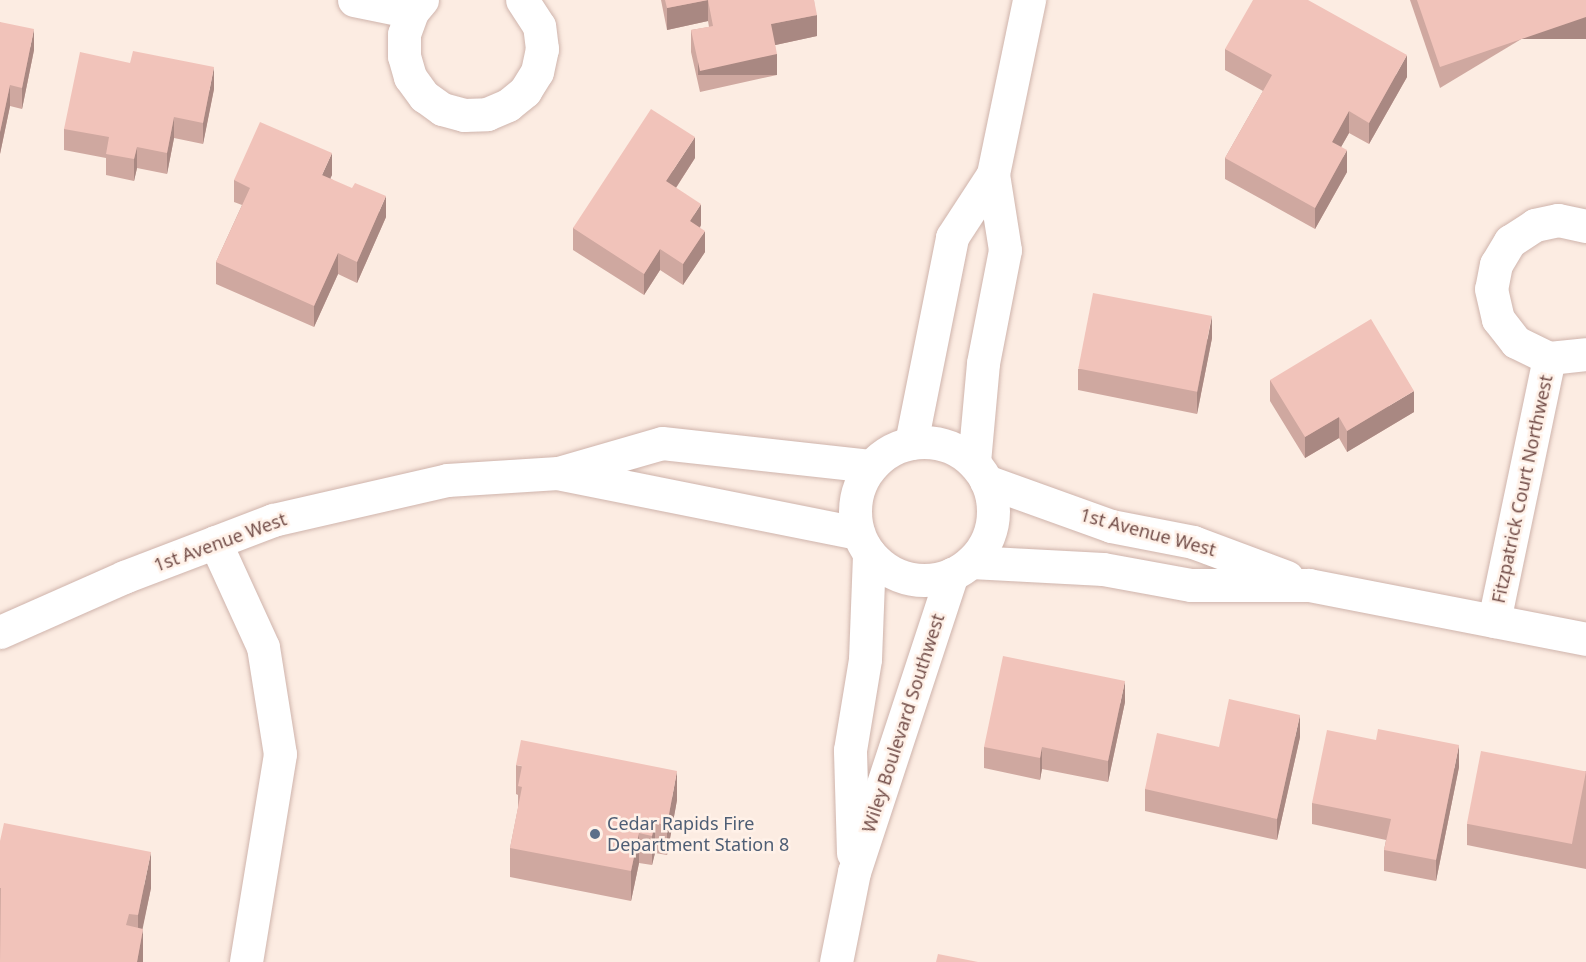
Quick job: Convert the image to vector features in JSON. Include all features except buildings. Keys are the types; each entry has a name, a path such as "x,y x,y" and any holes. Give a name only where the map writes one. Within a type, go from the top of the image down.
{"street":[{"path":"354,0 417,6 404,34 404,56 410,78 424,96 442,109 464,115 487,114 508,105 525,91 537,72 542,49 539,26 522,0"},
{"path":"980,471 935,442 911,442 889,450 870,466 859,486 854,509 864,543 887,569 909,578 931,579 962,568 985,544 992,523 992,502 980,471 983,363 1005,250 993,174 1029,0"},
{"path":"911,442 952,237 993,174"},
{"name":"Fitzpatrick Court Northwest","path":"1586,226 1558,220 1535,225 1510,241 1496,264 1491,289 1498,319 1516,342 1549,358 1586,354"},
{"name":"Fitzpatrick Court Northwest","path":"1494,621 1549,358"},
{"name":"1st Avenue West","path":"0,632 273,520 447,480 558,473 662,443 870,466"},
{"name":"1st Avenue West","path":"980,471 1111,526 1193,542 1309,585 1586,639"},
{"name":"1st Avenue West","path":"558,473 864,543"},
{"path":"215,542 264,647 280,754 246,962"},
{"name":"Wiley Boulevard Southwest","path":"854,872 850,750 865,659 864,543"},
{"name":"1st Avenue West","path":"962,568 1103,569 1191,585 1309,585"},
{"name":"Wiley Boulevard Southwest","path":"837,962 854,872 962,568"}],"place":[{"name":"Cedar Rapids Fire Department Station 8","path":"595,834"}]}
